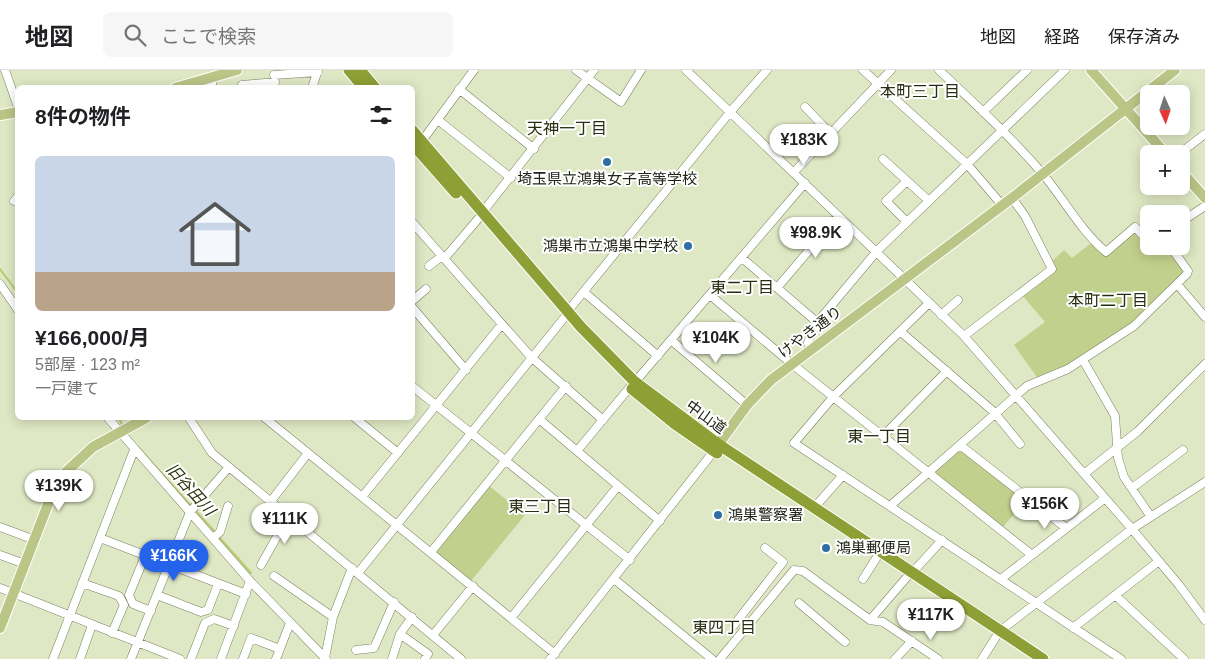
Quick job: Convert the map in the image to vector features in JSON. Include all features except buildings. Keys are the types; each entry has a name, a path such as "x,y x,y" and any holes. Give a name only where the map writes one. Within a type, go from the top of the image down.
{"highway":[{"path":"349,70 362,85"},
{"path":"360,70 372,85"},
{"name":"中山道","path":"416,146 566,315 633,385 675,424 716,447 814,508 998,634 1042,659"},
{"name":"中山道","path":"716,447 877,557 910,575"},
{"name":"中山道","path":"998,634 1029,659"}],"main road":[{"path":"199,85 212,83 237,70"},
{"path":"1091,70 1158,145"},
{"name":"けやき通り","path":"716,447 759,390 1012,198 1175,70"},
{"path":"0,115 15,112"},
{"path":"1190,181 1205,198"},
{"path":"0,625 50,499 66,472 82,456 119,431 142,420"}],"street":[{"path":"5,70 15,98"},
{"path":"416,146 438,120 459,88 474,70"},
{"path":"576,70 621,102 641,70"},
{"path":"429,266 443,257 480,216 594,70"},
{"path":"686,70 731,110 838,216 877,251 964,336 1132,529 1205,620"},
{"path":"325,658 333,617 355,570 397,525 731,110 767,70"},
{"path":"863,70 967,164 1002,205"},
{"path":"794,172 891,70"},
{"path":"940,70 1002,130 1043,174 1091,239 1106,252 1135,227 1140,232"},
{"path":"983,112 1027,70"},
{"path":"810,350 808,343 818,323 877,251 1065,70"},
{"path":"242,85 318,71 313,85"},
{"path":"459,88 534,149"},
{"path":"805,107 830,133"},
{"path":"438,120 511,178"},
{"path":"1190,146 1205,134"},
{"path":"883,159 928,200"},
{"path":"907,181 886,201 907,222"},
{"path":"577,450 806,183"},
{"path":"964,336 1052,269 1025,216 1012,198"},
{"path":"1190,216 1205,206"},
{"path":"777,288 838,216"},
{"path":"415,228 531,357 603,420"},
{"path":"890,506 960,445 994,412 1027,386 1068,370 1136,325 1178,284 1188,271 1176,255"},
{"path":"742,258 818,323"},
{"path":"1178,284 1205,317"},
{"path":"1,289 15,306"},
{"path":"415,298 426,289"},
{"path":"584,292 658,356"},
{"path":"710,295 792,364 1032,555"},
{"path":"941,314 958,300"},
{"path":"929,303 834,396 794,443 1001,579 1111,656 1121,659"},
{"path":"415,310 466,370"},
{"path":"362,497 502,324"},
{"path":"900,332 994,412 1020,444"},
{"path":"671,340 747,405"},
{"path":"1082,360 1115,416 1118,458 1124,477 1151,517"},
{"path":"1084,474 1138,431 1205,364"},
{"path":"882,436 947,372"},
{"path":"431,552 566,386"},
{"path":"415,388 630,560"},
{"path":"539,419 660,521"},
{"path":"110,420 250,581 325,658"},
{"path":"190,420 206,447 461,659"},
{"path":"267,420 473,586 553,656"},
{"path":"357,420 398,453"},
{"path":"960,445 1066,528"},
{"name":"けやき通り","path":"553,656 630,560 716,447"},
{"path":"53,659 134,450"},
{"path":"1132,488 1183,450"},
{"path":"271,501 308,453"},
{"path":"131,659 190,512 229,467"},
{"path":"814,508 843,476"},
{"path":"982,659 998,634 1036,603 1132,529 1205,482"},
{"path":"511,618 618,486"},
{"path":"1001,579 1104,499"},
{"path":"213,538 220,532 228,506"},
{"path":"261,565 289,515"},
{"path":"0,527 35,540"},
{"path":"100,538 246,594"},
{"path":"870,620 942,540"},
{"path":"734,625 783,562 765,548"},
{"path":"0,555 25,564"},
{"path":"145,556 129,595 133,604 151,611"},
{"path":"863,579 877,557"},
{"path":"1073,628 1159,561"},
{"path":"720,659 794,570 803,571 870,620 884,622 938,659"},
{"path":"274,576 333,617"},
{"path":"614,579 712,659"},
{"path":"221,659 250,581"},
{"path":"82,583 119,596 124,605 112,632"},
{"path":"157,595 201,612 208,610 218,584"},
{"path":"433,635 473,586"},
{"path":"0,588 112,632 165,656 180,659"},
{"path":"1115,595 1184,659"},
{"path":"356,650 374,648 394,602"},
{"path":"799,604 845,642"},
{"path":"750,605 758,613"},
{"path":"392,659 400,634 412,617"},
{"path":"191,659 205,623 214,619 234,626"},
{"path":"276,659 290,623"},
{"path":"80,659 92,625"},
{"path":"400,634 428,654 425,659"},
{"path":"243,659 251,638 280,649"},
{"path":"895,659 912,641"}],"green space":[{"path":"1135,227 1140,232 1140,255 1176,255 1188,271 1136,325 1098,351 1039,380 1014,345 1045,322 1021,294 1053,268 1050,263 1064,250 1072,258 1094,241 1106,252"},
{"path":"959,448 962,448 1025,501 1003,527 934,472"},
{"path":"488,485 525,515 471,581 436,553 436,550"}],"waterway":[{"name":"旧谷田川","path":"0,269 15,289"},
{"name":"旧谷田川","path":"120,420 123,427"},
{"name":"旧谷田川","path":"138,447 191,506"},
{"name":"旧谷田川","path":"195,510 215,532"},
{"name":"旧谷田川","path":"218,536 251,573"}],"place":[{"name":"埼玉県立鴻巣女子高等学校","path":"607,162"},
{"name":"鴻巣市立鴻巣中学校","path":"688,246"},
{"name":"鴻巣警察署","path":"718,515"},
{"name":"鴻巣郵便局","path":"826,548"}],"district":[{"name":"本町三丁目","path":"920,91"},
{"name":"天神一丁目","path":"567,128"},
{"name":"東二丁目","path":"742,287"},
{"name":"本町二丁目","path":"1108,300"},
{"name":"東一丁目","path":"879,436"},
{"name":"東三丁目","path":"540,506"},
{"name":"東四丁目","path":"724,627"}]}
